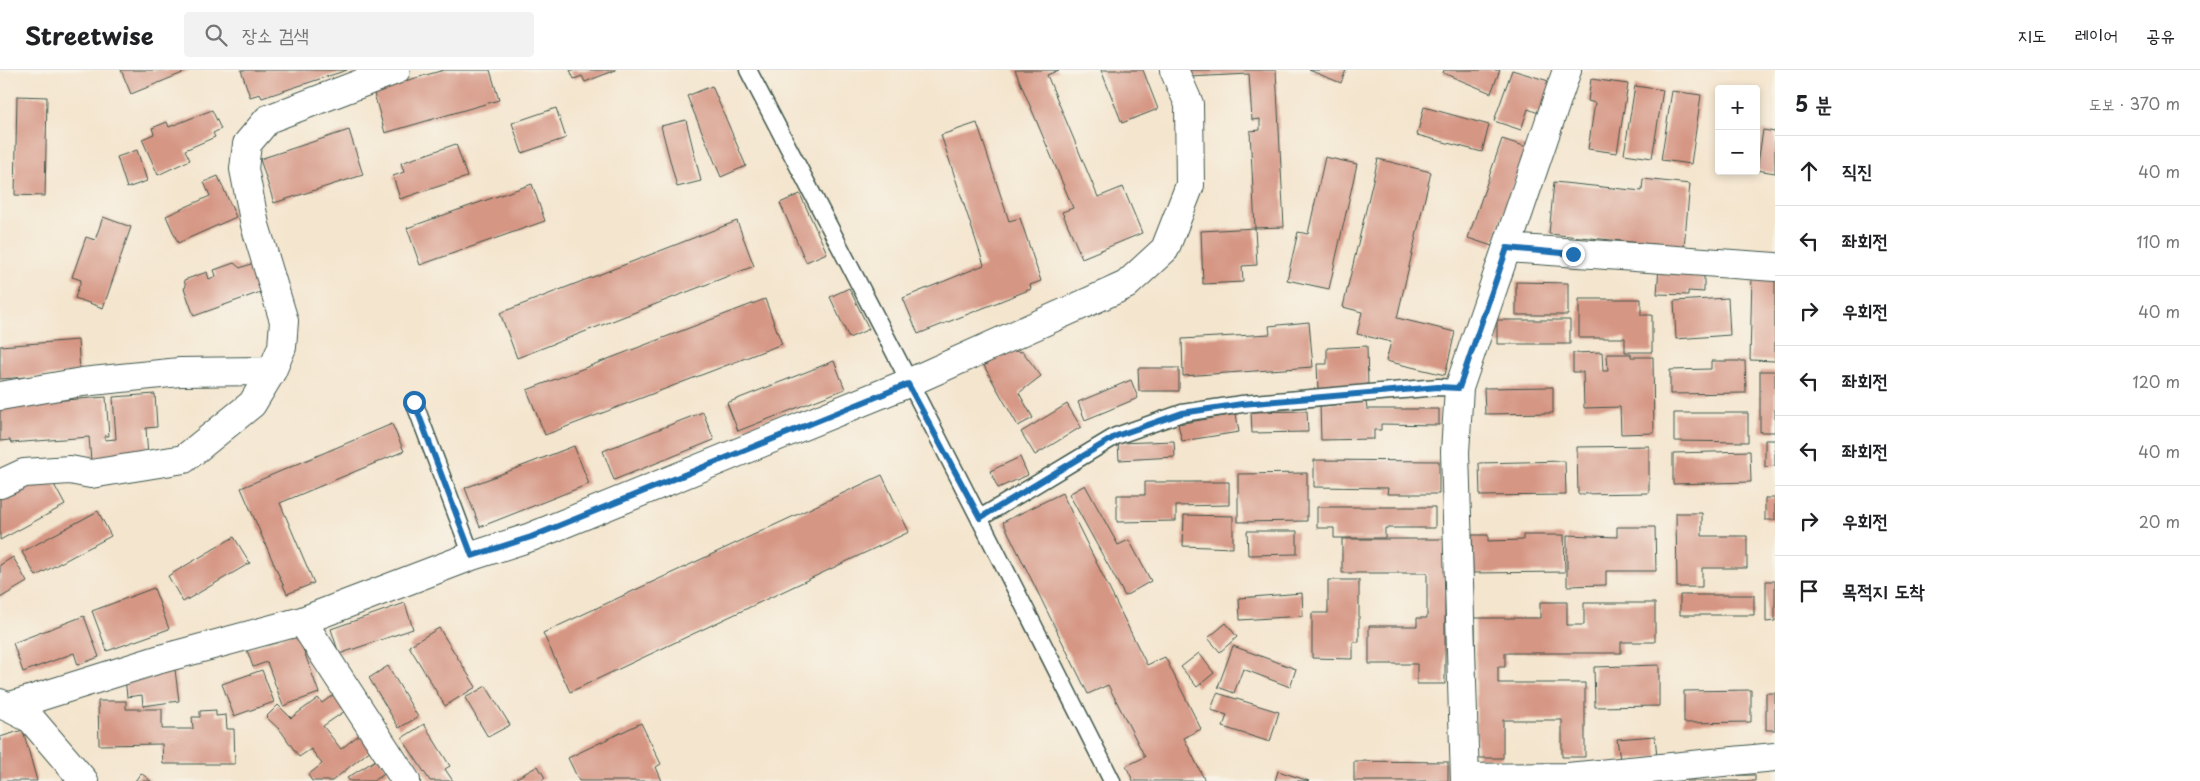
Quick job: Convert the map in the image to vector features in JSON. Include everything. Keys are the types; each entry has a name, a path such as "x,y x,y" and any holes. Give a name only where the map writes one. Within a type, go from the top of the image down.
{"street":[{"path":"0,484 24,473 70,470 91,474 184,459 252,404 272,371 282,347 284,321 255,225 244,169 247,144 268,119 396,70"},
{"path":"3,705 157,660 302,621 472,556 531,537 908,384 1126,285 1165,249 1190,185 1189,104 1174,70"},
{"path":"1568,70 1459,388 1454,452 1465,780 1568,777 1775,757"},
{"path":"1507,248 1775,267"},
{"path":"0,396 82,382 180,372 272,371"},
{"path":"302,621 406,781"},
{"path":"3,705 30,719 84,781"}],"lane":[{"path":"748,70 883,330 908,384 980,518 1112,781"},
{"path":"980,518 1116,436 1182,413 1242,404 1438,387 1459,388"},
{"path":"414,402 472,556"}],"building":[{"path":"121,70 190,70 131,94"},
{"path":"241,70 347,70 262,98 260,94 250,97"},
{"path":"444,70 490,70 499,100 385,133 373,90"},
{"path":"570,70 616,70 585,82 582,76 574,79"},
{"path":"1015,70 1059,70 1047,75 1098,197 1123,187 1142,233 1082,258 1062,212 1073,208"},
{"path":"1101,70 1143,70 1158,109 1122,123"},
{"path":"1186,70 1276,70 1284,227 1255,228 1250,131 1260,130 1260,119 1252,120 1249,74 1189,77"},
{"path":"1309,70 1346,70 1341,83"},
{"path":"1444,70 1500,70 1491,93 1443,73"},
{"path":"1512,70 1552,82 1541,114 1528,109 1521,130 1494,121"},
{"path":"1591,79 1628,84 1617,153 1588,149 1595,103 1588,101"},
{"path":"712,86 746,166 721,177 687,96"},
{"path":"1635,86 1663,90 1652,158 1624,154"},
{"path":"1672,91 1701,95 1691,164 1661,160"},
{"path":"17,96 47,97 45,196 15,195"},
{"path":"1424,107 1489,125 1482,152 1417,135"},
{"path":"556,108 566,138 522,153 512,123"},
{"path":"212,110 221,129 213,133 215,137 185,150 190,160 158,175 142,139 154,134 152,128 167,122 169,127"},
{"path":"686,120 701,181 677,187 661,126"},
{"path":"977,123 1009,221 1020,218 1041,281 1030,285 1031,289 918,334 903,298 984,265 941,135"},
{"path":"349,130 363,175 274,203 260,159"},
{"path":"1763,130 1775,132 1775,173 1760,170 1760,150"},
{"path":"1502,139 1527,147 1492,246 1468,238"},
{"path":"456,144 467,177 400,199 393,176 404,172 401,163"},
{"path":"137,150 147,181 127,188 117,157"},
{"path":"1325,157 1357,164 1329,289 1287,280 1298,232 1308,234"},
{"path":"1378,159 1431,172 1397,318 1455,332 1445,375 1386,361 1391,342 1357,334 1362,312 1343,307"},
{"path":"218,176 236,217 178,243 166,216 210,196 204,182"},
{"path":"1643,179 1690,184 1684,247 1549,234 1554,182 1642,191"},
{"path":"532,184 545,221 420,265 407,228"},
{"path":"800,194 827,253 806,262 780,203"},
{"path":"103,217 131,227 103,308 75,298 81,280 72,277 86,237 95,240"},
{"path":"737,221 754,266 517,358 500,313"},
{"path":"1255,228 1257,265 1242,266 1243,282 1203,284 1201,231"},
{"path":"256,262 266,290 194,316 184,288 186,287 184,280 207,272 209,279 216,276 214,270 234,263 240,268"},
{"path":"1659,267 1704,273 1704,292 1688,291 1688,295 1657,294"},
{"path":"1752,275 1775,276 1775,361 1750,360"},
{"path":"1516,282 1568,283 1568,315 1516,315"},
{"path":"849,288 869,329 849,338 830,297"},
{"path":"1728,298 1730,335 1676,339 1674,301"},
{"path":"765,299 782,344 545,435 527,390"},
{"path":"1579,299 1641,299 1641,315 1652,315 1652,352 1625,352 1625,338 1579,338"},
{"path":"1497,320 1570,320 1570,344 1497,344"},
{"path":"1309,322 1313,367 1183,376 1182,339 1270,334 1269,326"},
{"path":"78,340 80,373 0,379 0,346"},
{"path":"1367,346 1368,387 1318,390 1317,364 1327,364 1327,348"},
{"path":"1006,350 1023,352 1041,376 1019,393 1033,418 1018,426 984,366"},
{"path":"1602,352 1603,371 1608,371 1607,354 1631,354 1631,357 1653,357 1654,433 1621,434 1620,407 1584,408 1583,372 1573,372 1573,353"},
{"path":"834,361 845,389 738,431 727,403"},
{"path":"1711,361 1745,361 1746,393 1670,394 1670,370 1711,369"},
{"path":"1138,368 1179,368 1179,391 1139,391"},
{"path":"1760,371 1775,371 1775,432 1760,432"},
{"path":"1131,380 1138,398 1085,420 1078,402"},
{"path":"1553,387 1553,413 1485,414 1484,388"},
{"path":"155,394 157,427 146,428 148,457 91,461 89,437 11,443 10,440 0,441 0,408 8,404 106,397 109,436 105,436 105,440 116,439 113,397"},
{"path":"1366,402 1367,409 1439,409 1439,425 1381,424 1381,430 1374,430 1374,439 1321,440 1320,403"},
{"path":"1067,404 1081,427 1035,455 1021,432"},
{"path":"1307,411 1308,432 1252,433 1251,412"},
{"path":"703,412 714,440 614,480 603,451"},
{"path":"1674,413 1748,413 1748,442 1674,441"},
{"path":"1236,414 1239,432 1182,441 1178,424"},
{"path":"392,424 404,451 280,503 314,583 287,594 241,488"},
{"path":"1765,440 1775,440 1775,466 1765,467"},
{"path":"1174,441 1175,457 1119,460 1118,443"},
{"path":"574,446 589,484 480,527 465,488"},
{"path":"1649,446 1649,493 1578,494 1577,447"},
{"path":"1750,451 1751,482 1673,484 1673,453"},
{"path":"1020,457 1028,475 998,488 990,471"},
{"path":"1314,460 1439,461 1439,494 1387,494 1388,488 1314,487"},
{"path":"1565,461 1566,495 1480,496 1479,463"},
{"path":"1307,473 1307,521 1238,522 1238,474"},
{"path":"882,475 909,532 570,692 543,633"},
{"path":"51,479 65,505 0,540 0,494"},
{"path":"1145,482 1229,482 1229,505 1176,506 1176,521 1117,522 1117,495 1145,495"},
{"path":"1085,485 1118,545 1129,540 1151,581 1125,596 1069,494"},
{"path":"1062,493 1147,665 1165,657 1201,729 1184,738 1205,781 1133,781 1126,766 1145,757 1108,685 1088,694 1003,522"},
{"path":"1765,498 1775,498 1775,520 1765,520"},
{"path":"1317,507 1435,507 1435,528 1385,528 1385,538 1334,538 1334,528 1317,528"},
{"path":"98,511 111,536 36,576 22,552"},
{"path":"1676,513 1702,513 1702,536 1747,536 1747,568 1702,568 1702,587 1677,587"},
{"path":"1184,515 1233,516 1233,548 1183,546"},
{"path":"1617,527 1655,527 1656,571 1606,571 1606,585 1567,586 1567,535 1617,537"},
{"path":"1247,531 1297,531 1297,554 1248,555"},
{"path":"1472,535 1488,535 1488,541 1523,540 1523,535 1564,535 1565,572 1473,573"},
{"path":"234,537 250,563 183,602 168,576"},
{"path":"1342,539 1445,539 1445,684 1417,684 1417,664 1369,664 1369,626 1417,626 1417,618 1427,618 1427,573 1342,573"},
{"path":"13,557 27,582 0,598 0,565"},
{"path":"1328,580 1359,580 1359,642 1353,642 1353,659 1312,658 1312,613 1328,613"},
{"path":"1766,581 1775,581 1775,621 1766,622"},
{"path":"154,588 169,629 107,651 92,611"},
{"path":"1302,593 1303,616 1240,620 1239,598"},
{"path":"1680,595 1754,595 1754,615 1680,615"},
{"path":"1540,602 1567,602 1567,625 1584,625 1584,603 1655,603 1655,642 1621,642 1621,653 1505,653 1505,667 1498,667 1498,683 1585,683 1585,757 1562,757 1562,720 1503,720 1503,758 1477,758 1475,618 1540,618"},
{"path":"405,603 413,629 339,654 331,629"},
{"path":"84,616 99,657 78,665 74,653 23,672 13,643"},
{"path":"1226,623 1237,637 1220,652 1208,638"},
{"path":"439,628 476,687 445,706 409,646"},
{"path":"297,632 319,693 283,706 267,662 253,667 247,650"},
{"path":"1233,646 1296,669 1290,687 1243,669 1234,693 1218,687"},
{"path":"1199,653 1214,673 1197,687 1181,667"},
{"path":"1659,665 1659,706 1595,707 1594,667"},
{"path":"388,666 418,717 399,728 369,678"},
{"path":"175,670 179,701 143,706 142,695 127,697 125,677"},
{"path":"262,670 274,702 234,716 222,684"},
{"path":"486,686 510,725 488,737 465,698"},
{"path":"1751,690 1751,722 1684,723 1684,691"},
{"path":"1217,693 1279,712 1270,742 1223,727 1227,715 1211,710"},
{"path":"1766,693 1775,693 1775,730 1766,730"},
{"path":"333,695 345,711 323,726 341,749 360,734 372,749 332,781 312,781 308,775 322,764 311,749 299,757 281,731 266,717 278,705 291,718 318,698 322,703"},
{"path":"98,701 126,701 126,709 162,709 162,729 193,729 192,717 200,717 200,711 216,710 216,716 226,715 227,729 234,729 235,764 163,764 162,744 99,745"},
{"path":"641,723 661,764 656,767 662,781 579,781 568,758"},
{"path":"424,724 450,766 445,769 453,781 430,781 402,738"},
{"path":"23,730 37,781 0,781 0,737"},
{"path":"1655,736 1657,757 1620,760 1617,739"},
{"path":"379,758 388,772 373,781 350,781 347,778"},
{"path":"1354,761 1448,762 1448,781 1354,781"},
{"path":"538,766 545,778 541,781 511,781"},
{"path":"1278,771 1309,781 1275,781"},
{"path":"141,773 151,781 135,781"},
{"path":"1755,775 1755,781 1686,781 1686,776"}],"route":[{"path":"414,402 472,556 531,537 908,384 980,518 1065,469 1116,436 1182,413 1242,404 1438,387 1459,388 1485,307 1507,248 1573,254"}]}
